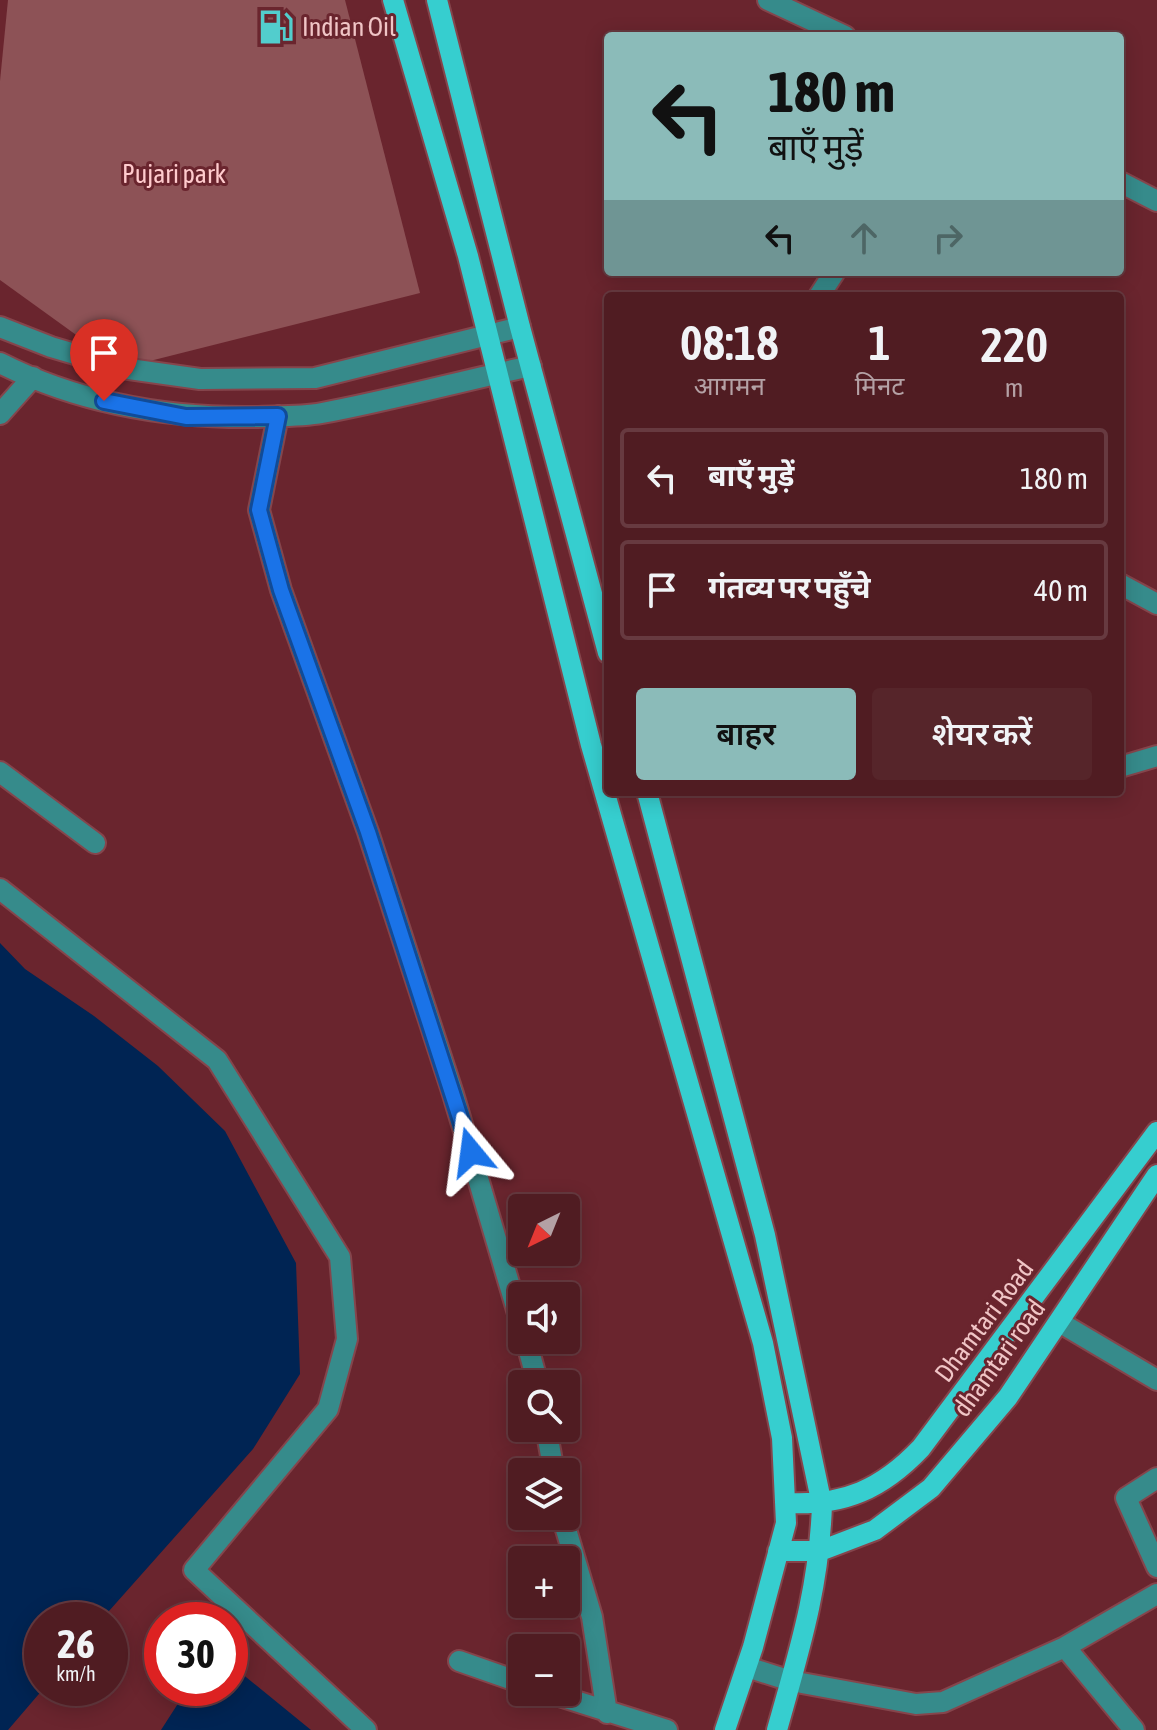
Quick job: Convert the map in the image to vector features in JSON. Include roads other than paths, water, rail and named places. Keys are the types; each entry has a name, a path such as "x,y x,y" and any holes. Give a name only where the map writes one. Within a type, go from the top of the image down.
{"main road":[{"path":"393,0 488,335 604,790"},
{"path":"437,0 520,327 604,634"},
{"path":"606,796 763,1343 782,1438 786,1523 747,1667 725,1730"},
{"path":"648,796 765,1235 822,1505 820,1551 811,1611 777,1730"},
{"name":"Dhamtari Road","path":"822,1505 878,1484 902,1468 921,1448 1157,1132"},
{"name":"dhamtari road","path":"820,1551 875,1530 931,1488 1008,1397 1157,1175"},
{"path":"787,1503 822,1505"},
{"path":"778,1551 820,1551"}],"street":[{"path":"768,0 836,32"},
{"path":"1124,184 1157,201"},
{"path":"0,327 51,347 122,368 200,379 315,378 520,327"},
{"path":"0,363 61,388 148,412 186,417 319,414 531,366"},
{"path":"0,414 33,377"},
{"path":"278,416 259,510 281,590 368,832 449,1079 509,1282"},
{"path":"1124,586 1157,604"},
{"path":"1124,766 1157,756"},
{"path":"0,772 95,843"},
{"path":"0,889 217,1060 340,1257 347,1339 328,1409 194,1570 366,1730"},
{"path":"1059,1322 1157,1380"},
{"path":"1157,1478 1126,1498 1157,1567"},
{"path":"566,1530 592,1617 607,1713"},
{"path":"747,1667 791,1681 916,1704 943,1702 1065,1647 1157,1594"},
{"path":"1065,1647 1134,1730"},
{"path":"459,1661 508,1678"},
{"path":"580,1704 667,1730"}],"water":[{"path":"0,943 25,969 94,1016 158,1066 225,1131 296,1263 300,1374 253,1449 117,1602 24,1602 24,1706 29,1706 8,1730 0,1730"},
{"path":"248,1679 311,1730 161,1730 176,1706 248,1706"}],"place":[{"name":"Indian Oil","path":"276,27"}],"park label":[{"name":"Pujari park","path":"174,174"}]}
